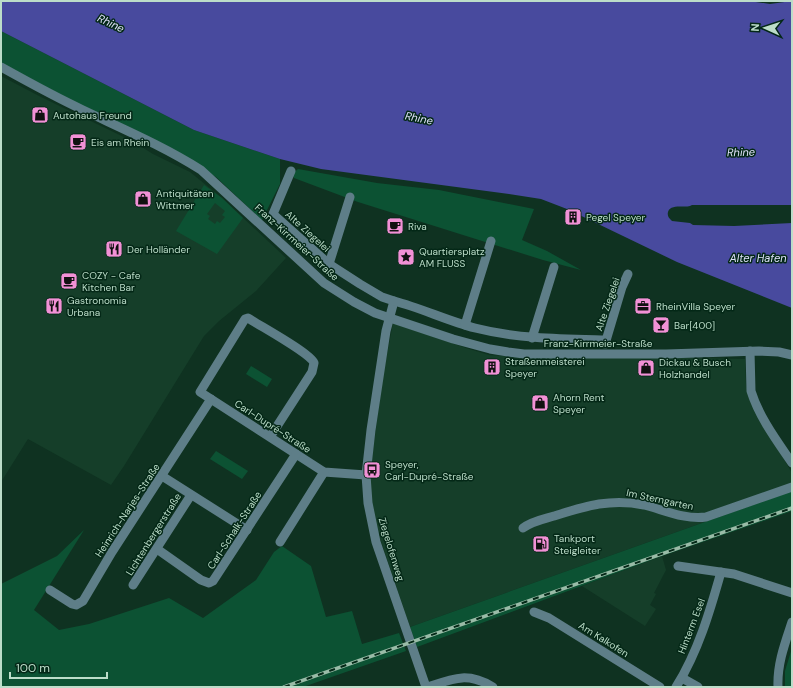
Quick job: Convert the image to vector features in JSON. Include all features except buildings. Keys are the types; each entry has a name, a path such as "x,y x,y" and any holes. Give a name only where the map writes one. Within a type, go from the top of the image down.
{"street":[{"name":"Franz-Kirrmeier-Straße","path":"1,67 82,110 185,160 201,170 324,283 354,302 389,318 453,339 508,352 666,354 771,351 792,355"},
{"name":"Alte Ziegelei","path":"291,171 272,214 329,264 382,297 465,325 486,330 532,338 606,340"},
{"name":"Alte Ziegelei","path":"329,264 350,196"},
{"path":"263,227 272,214"},
{"path":"465,325 491,241"},
{"path":"532,338 554,267"},
{"name":"Alte Ziegelei","path":"603,354 622,287 628,274"},
{"path":"389,318 394,301"},
{"path":"211,399 200,392 245,319 248,318 301,351 311,358 314,363 312,372 270,437"},
{"name":"Ziegelofenweg","path":"389,318 366,475 368,503 376,542 427,687 460,677 476,679 493,687"},
{"path":"750,351 751,391 753,397 760,412 792,463"},
{"name":"Carl-Dupré-Straße","path":"211,399 324,472 366,475"},
{"name":"Heinrich-Narjes-Straße","path":"50,590 72,604 76,605 83,601 211,399"},
{"name":"Carl-Schalk-Straße","path":"157,549 202,580 209,583 215,580 296,454"},
{"path":"280,542 324,472"},
{"name":"Lichtenbergerstraße","path":"162,476 247,530"},
{"name":"Im Sterngarten","path":"523,528 532,523 583,507 609,502 638,504 692,517 706,517 792,487"},
{"name":"Lichtenbergerstraße","path":"133,585 191,495"},
{"path":"678,566 721,572 792,594"},
{"name":"Hinterm Esel","path":"676,687 682,678 702,634 721,572"},
{"name":"Am Kalkofen","path":"534,612 549,618 660,687"},
{"path":"778,687 779,668 792,622"},
{"path":"682,678 698,687"}],"shaded area":[{"path":"1,31 194,130 280,159 280,184 262,220 216,177 1,63"},
{"path":"1,76 132,141 153,154 190,172 222,198 286,258 256,291 219,321 204,336 111,485 28,439 1,482"},
{"path":"298,169 377,183 439,190 534,209 522,240 547,251 581,270 543,260 358,202 294,178 292,174"},
{"path":"204,185 222,198 243,218 217,254 176,231","holes":["215,203 225,211 222,215 225,217 220,223 217,221 215,224 208,219 210,216 207,214"]},
{"path":"393,323 489,355 538,358 651,357 745,359 746,384 750,401 792,473 792,491 410,627 373,518 369,481 383,375"},
{"path":"251,366 272,379 267,387 246,374"},
{"path":"216,451 248,471 242,479 210,459"},
{"path":"792,491 792,511 662,556 417,647 410,627"},
{"path":"84,530 34,610 59,630 89,624 169,598 203,618 256,580 274,552 282,546 311,566 326,617 352,611 362,644 399,633 406,651 303,687 1,687 1,584 57,556"},
{"path":"662,556 666,570 654,593 656,594 650,605 656,609 645,626 582,586"},
{"path":"792,648 792,687 785,687 785,671"}],"water":[{"path":"1,1 749,1 770,4 792,1 792,205 692,205 670,209 668,212 668,217 672,221 690,223 693,225 734,226 792,223 792,308 677,262 567,209 541,199 321,169 280,159 194,130 1,31"}],"railway":[{"path":"284,687 792,508"}],"place":[{"name":"Autohaus Freund","path":"40,115"},
{"name":"Eis am Rhein","path":"78,142"},
{"name":"Antiquitäten Wittmer","path":"143,199"},
{"name":"Pegel Speyer","path":"573,217"},
{"name":"Riva","path":"395,226"},
{"name":"Der Holländer","path":"114,249"},
{"name":"Quartiersplatz AM FLUSS","path":"406,257"},
{"name":"COZY - Cafe Kitchen Bar","path":"69,281"},
{"name":"Gastronomia Urbana","path":"54,306"},
{"name":"RheinVilla Speyer","path":"643,306"},
{"name":"Bar[400]","path":"661,325"},
{"name":"Straßenmeisterei Speyer","path":"492,367"},
{"name":"Dickau & Busch Holzhandel","path":"646,368"},
{"name":"Ahorn Rent Speyer","path":"540,403"},
{"name":"Speyer, Carl-Dupré-Straße","path":"372,470"},
{"name":"Tankport Steigleiter","path":"541,544"}],"water label":[{"name":"Rhine","path":"111,23"},
{"name":"Rhine","path":"419,118"},
{"name":"Rhine","path":"741,152"},
{"name":"Alter Hafen","path":"758,258"}]}
